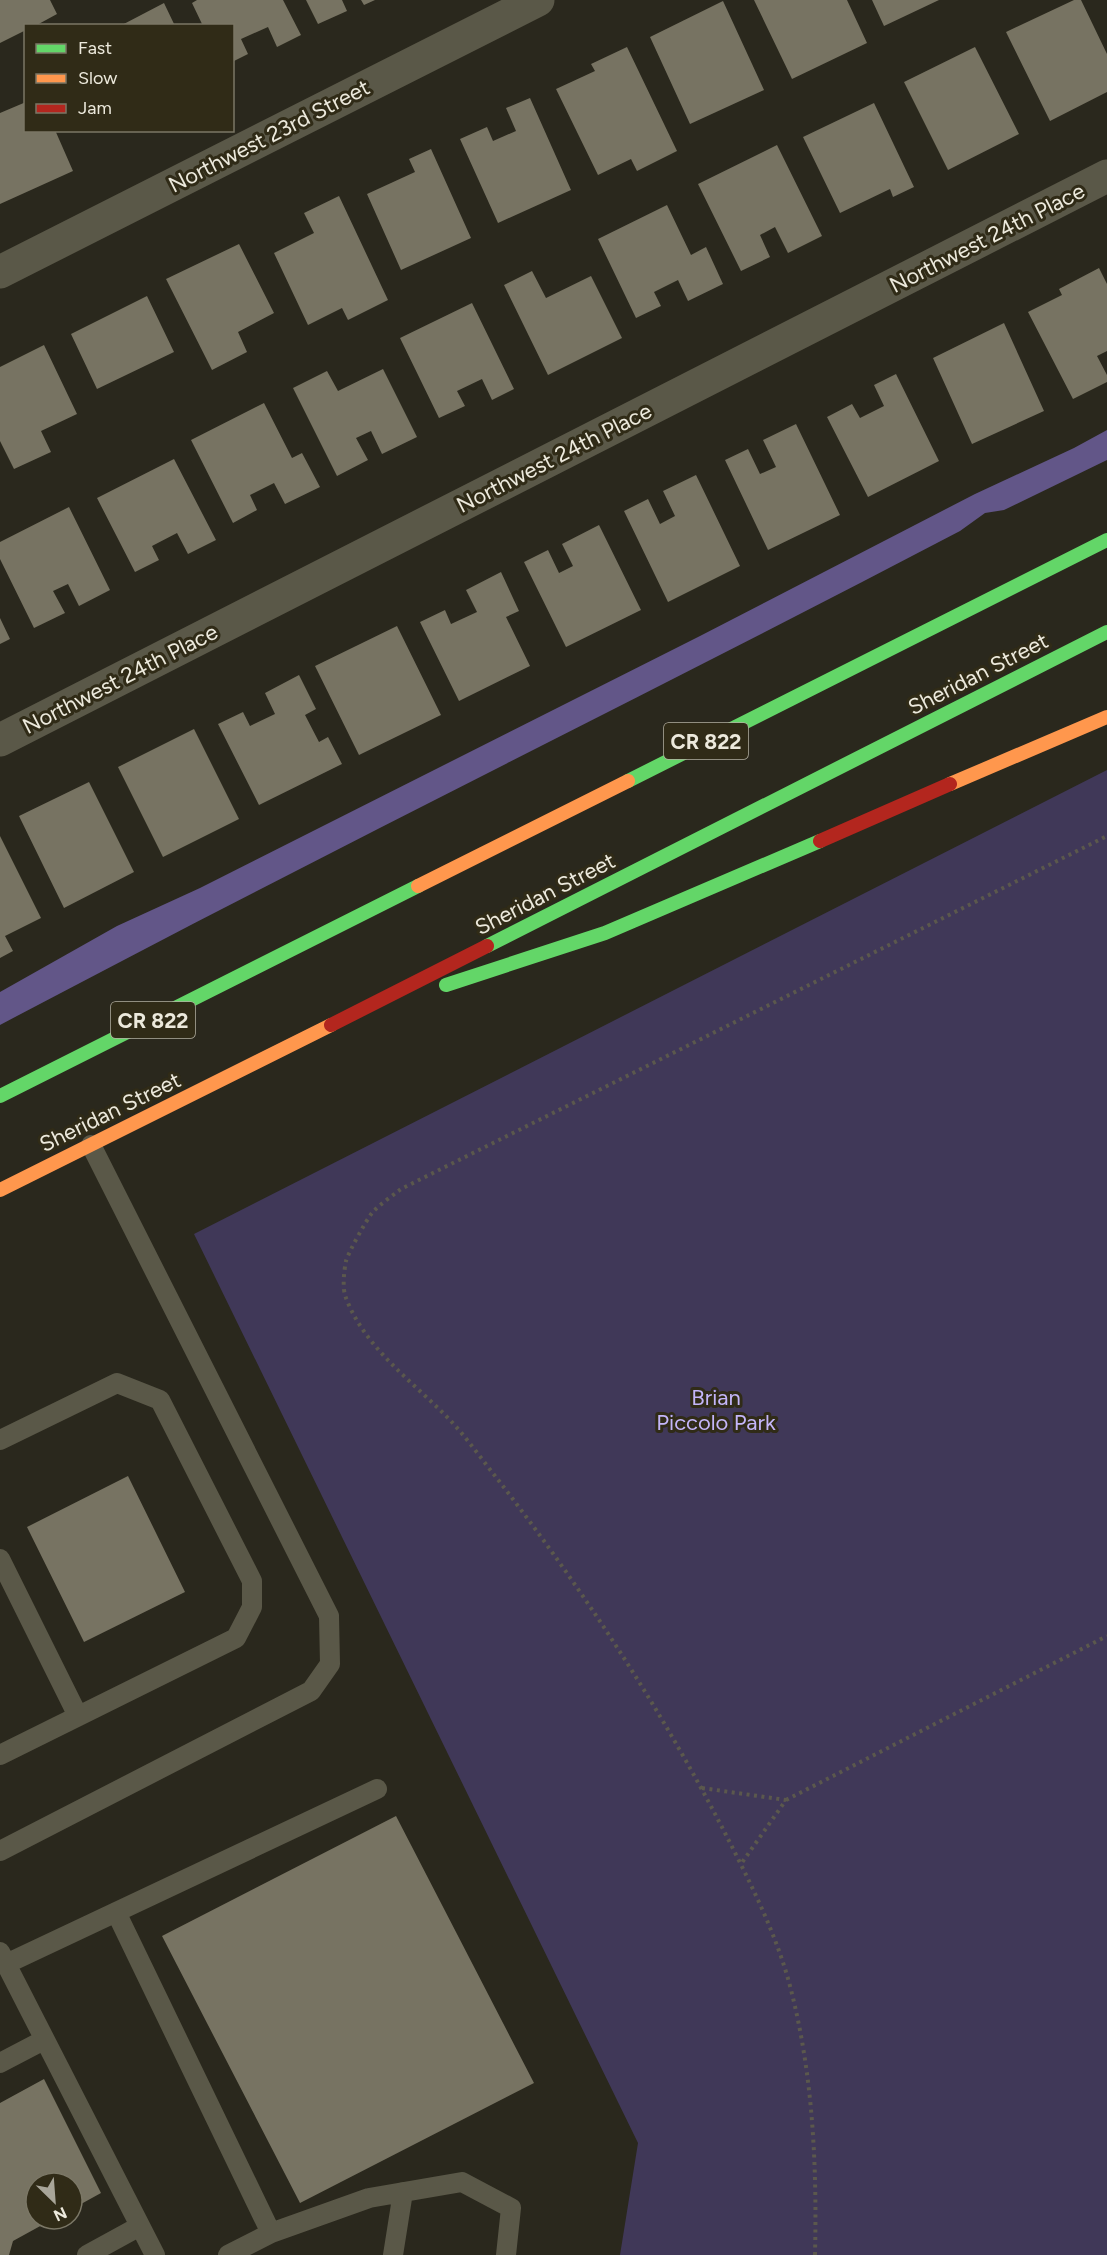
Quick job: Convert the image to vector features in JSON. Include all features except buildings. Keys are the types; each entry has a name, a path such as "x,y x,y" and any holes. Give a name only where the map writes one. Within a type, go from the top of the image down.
{"main road":[{"name":"CR 822","path":"0,1096 1107,540"},
{"name":"Sheridan Street","path":"0,1190 342,1020 1107,632"},
{"path":"342,1020 605,933 1107,717"}],"street":[{"name":"Northwest 23rd Street","path":"0,272 538,0"},
{"name":"Northwest 24th Place","path":"0,740 1107,176"}],"lane":[{"path":"0,1851 311,1691 330,1664 329,1616 90,1145"},
{"path":"0,1440 117,1383 160,1400 252,1581 252,1607 236,1638 0,1755"},
{"path":"0,1559 78,1716"},
{"path":"155,2255 3,1958 116,1912 377,1789"},
{"path":"116,1912 271,2233"},
{"path":"0,2063 44,2040"},
{"path":"228,2255 271,2233 369,2198 462,2182 511,2208 506,2255"},
{"path":"393,2255 403,2192"},
{"path":"87,2255 140,2226"}],"path":[{"path":"815,2255 813,2128 805,2054 789,1984 768,1926 741,1864 702,1788 603,1626 501,1484 451,1420 393,1365 362,1330 344,1295 346,1261 372,1213 400,1189 1107,836"},
{"path":"741,1864 786,1800 1107,1636"},
{"path":"702,1788 786,1800"}],"green space":[{"name":"Brian Piccolo Park","path":"1107,770 1107,2255 620,2255 638,2143 194,1234"}],"shaded area":[{"path":"1107,430 1107,460 1004,510 985,513 960,531 0,1025 0,992 117,926 200,888 700,636 975,494"}],"traffic: fast":[{"path":"628,781 1107,540"},
{"path":"487,946 1107,632"},
{"path":"446,985 605,933 820,841"},
{"path":"0,1096 418,886"}],"traffic: slow":[{"path":"950,784 1107,717"},
{"path":"418,886 628,781"},
{"path":"0,1190 331,1025"}],"traffic: jam":[{"path":"820,841 950,784"},
{"path":"331,1025 487,946"}]}
